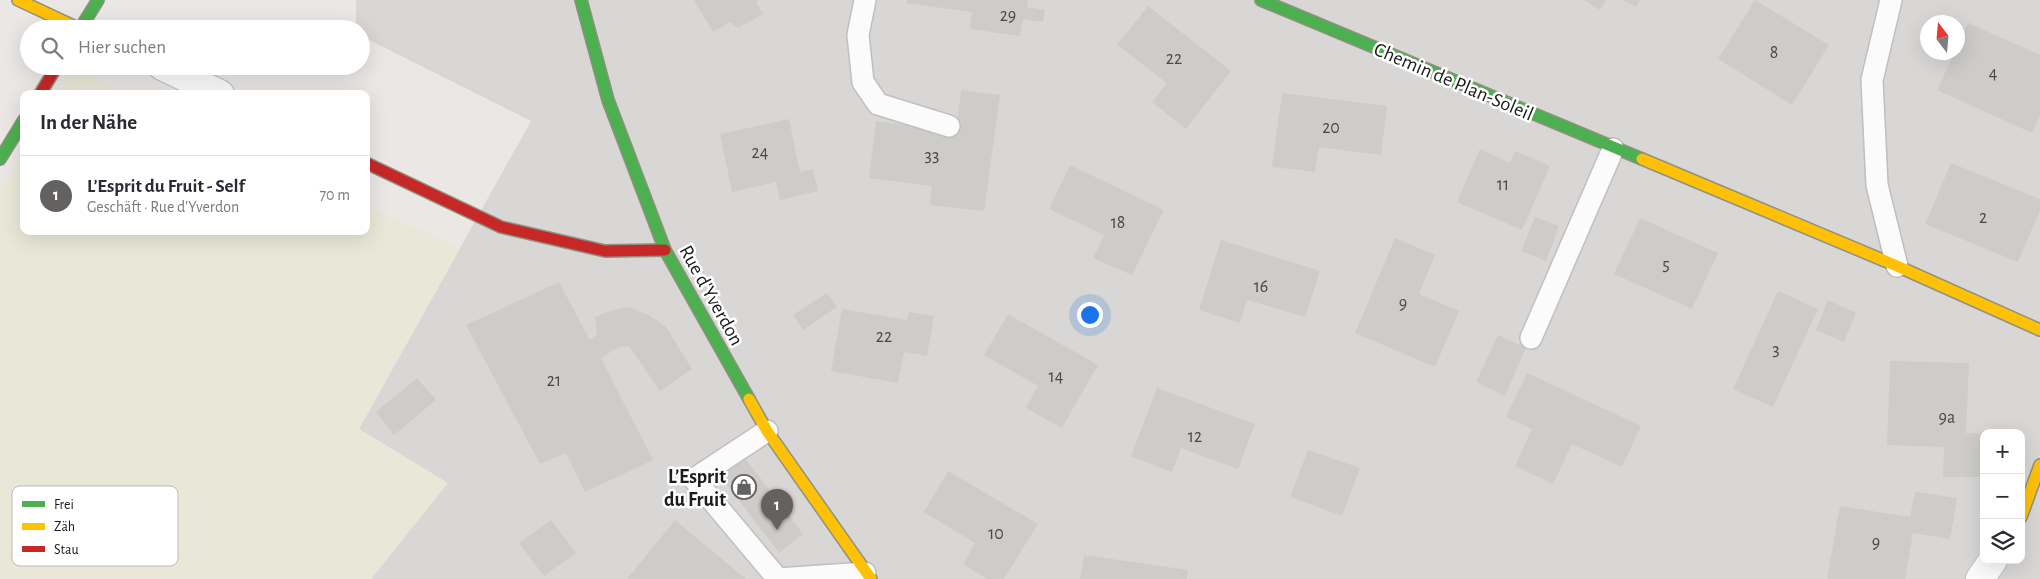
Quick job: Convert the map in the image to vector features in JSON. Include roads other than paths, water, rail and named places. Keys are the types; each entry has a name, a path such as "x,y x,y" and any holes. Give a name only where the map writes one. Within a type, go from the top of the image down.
{"street":[{"path":"18,0 61,20"},
{"path":"86,20 98,0"},
{"name":"Rue d'Yverdon","path":"581,0 608,100 665,250 767,431 868,576"},
{"name":"Chemin de Plan-Soleil","path":"1261,0 1297,7 1613,149 1897,266 2040,330"},
{"path":"42,90 52,75"},
{"path":"181,75 212,90"},
{"path":"0,159 20,126"},
{"path":"370,165 501,227 605,251 665,250"},
{"path":"2025,506 2040,466"},
{"path":"1980,579 1990,564"}],"lane":[{"path":"865,0 858,35 863,82 878,104 949,126"},
{"path":"1891,0 1872,80 1877,185 1897,266"},
{"path":"1532,338 1613,149"},
{"path":"767,431 694,479 778,579 868,576"}],"place":[{"name":"L’Esprit du Fruit","path":"744,487"},
{"name":"L’Esprit du Fruit - Self","path":"777,530"}]}
